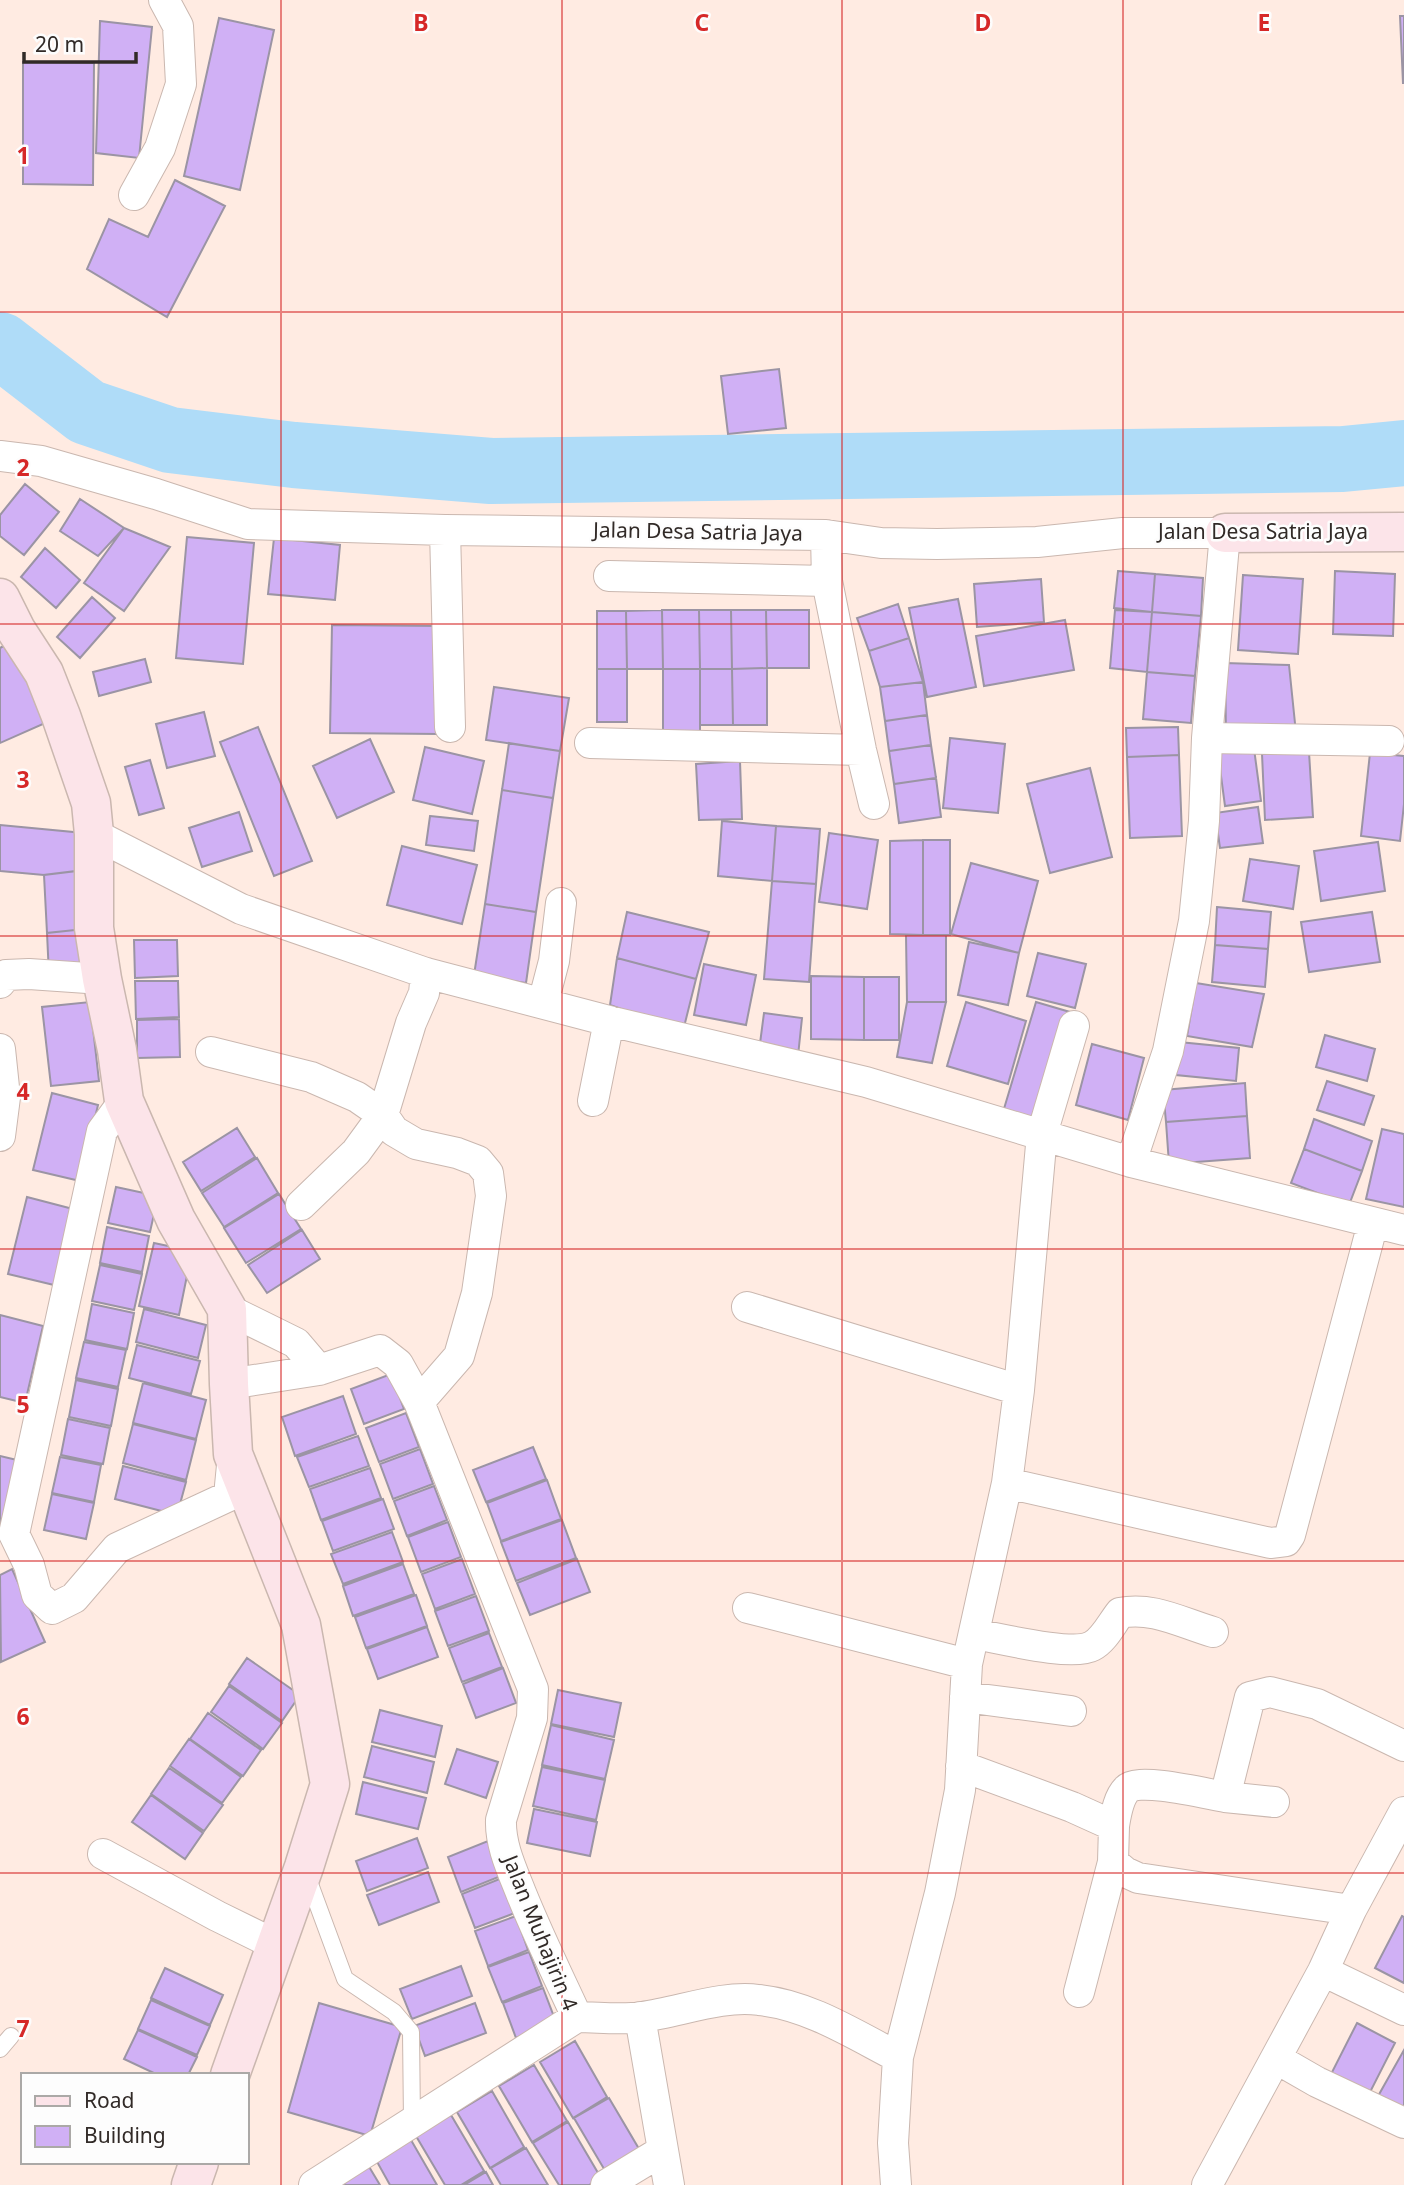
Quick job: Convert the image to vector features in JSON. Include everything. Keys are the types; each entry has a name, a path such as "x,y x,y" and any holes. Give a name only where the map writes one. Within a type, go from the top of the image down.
{"street":[{"path":"134,195 160,148 181,84 178,26 164,0"},
{"name":"Jalan Desa Satria Jaya","path":"0,456 41,461 248,524 445,530 826,535 881,543 937,544 1037,542 1123,533 1404,532"},
{"path":"445,530 450,727"},
{"path":"1131,1162 1168,1051 1194,921 1225,533"},
{"path":"826,535 827,581 874,804"},
{"path":"609,576 827,581"},
{"path":"0,597 16,630 44,673 91,803 94,834 94,928 124,1101 176,1220 227,1309 233,1454 229,1496 312,1680"},
{"path":"1208,738 1389,741"},
{"path":"590,743 861,750"},
{"path":"94,834 241,909 426,973 609,1021 866,1082 1131,1162 1404,1230"},
{"path":"543,1003 554,961 561,903"},
{"path":"301,1205 356,1152 383,1115 411,1023 424,993 426,973"},
{"path":"0,983 6,975 29,974 102,979"},
{"path":"593,1101 609,1021"},
{"path":"895,2185 893,2143 898,2057 940,1894 960,1790 967,1664 1007,1483 1019,1390 1042,1134 1074,1026"},
{"path":"0,1049 5,1097 0,1136"},
{"path":"211,1052 311,1077 357,1097 383,1115 394,1131 416,1144 457,1153 478,1161 488,1173 491,1196 477,1293 459,1356 419,1402"},
{"path":"124,1101 102,1131 14,1534 29,1565 37,1595 52,1609 74,1598 117,1548 229,1496"},
{"path":"1007,1483 1270,1543 1286,1541 1290,1535 1373,1223"},
{"path":"747,1307 1019,1390"},
{"path":"227,1309 296,1343 318,1370"},
{"name":"Jalan Muhajirin 4","path":"314,2185 577,2017 540,1939 511,1867 501,1830 501,1821 532,1718 533,1689 419,1402 398,1364 380,1350 318,1370"},
{"path":"229,1384 318,1370"},
{"path":"231,2073 304,1867 330,1784 301,1625 233,1454"},
{"path":"748,1608 967,1664"},
{"path":"974,1634 1075,1650 1092,1646 1120,1612 1134,1610 1155,1613 1213,1632"},
{"path":"1225,1797 1250,1697 1270,1692 1317,1704 1404,1746"},
{"path":"965,1697 1071,1711"},
{"path":"961,1766 1072,1807 1114,1826"},
{"path":"1079,1992 1113,1862 1114,1826 1120,1801 1126,1790 1134,1785 1150,1785 1274,1802"},
{"path":"1220,2180 1277,2059 1324,1971 1351,1909 1404,1812"},
{"path":"103,1854 276,1945"},
{"path":"1113,1862 1138,1878 1288,1902 1351,1909"},
{"path":"1324,1971 1404,2010"},
{"path":"577,2017 640,2017 730,2000 757,1999 820,2017 898,2057"},
{"path":"640,2017 670,2185"},
{"path":"1277,2059 1328,2088 1404,2123"},
{"path":"606,2185 662,2151"},
{"path":"191,2185 198,2164"}],"lane":[{"path":"304,1867 345,1979 394,2012 411,2032 412,2122"},
{"path":"0,2049 11,2036"}],"building":[{"path":"1400,16 1404,16 1404,83 1403,83"},
{"path":"219,18 274,30 240,190 184,176"},
{"path":"100,21 152,27 139,158 96,153"},
{"path":"23,62 94,63 93,185 23,184"},
{"path":"175,180 225,206 167,317 87,269 109,219 148,237"},
{"path":"779,369 786,428 728,434 721,376"},
{"path":"25,484 59,512 24,555 0,536 0,515"},
{"path":"80,499 124,528 98,556 60,531"},
{"path":"124,528 170,547 124,611 84,583"},
{"path":"187,537 254,543 243,664 176,658"},
{"path":"274,538 340,545 335,600 268,594"},
{"path":"45,548 80,580 56,608 21,577"},
{"path":"1118,571 1155,574 1152,612 1114,608"},
{"path":"1335,571 1395,574 1393,636 1333,634"},
{"path":"1155,574 1203,578 1201,616 1152,612"},
{"path":"1243,575 1303,579 1298,654 1238,650"},
{"path":"1041,579 1044,622 977,627 974,584"},
{"path":"92,597 115,618 80,658 57,637"},
{"path":"958,599 976,687 927,697 909,608"},
{"path":"898,604 909,638 869,651 857,618"},
{"path":"662,610 663,669 627,669 626,611"},
{"path":"662,610 699,610 700,669 663,669"},
{"path":"699,610 731,610 732,669 700,669"},
{"path":"731,610 766,610 767,668 732,669"},
{"path":"766,610 809,610 809,668 767,668"},
{"path":"1115,610 1152,612 1147,672 1110,668"},
{"path":"597,611 626,611 627,669 597,669"},
{"path":"1152,612 1201,616 1195,676 1147,672"},
{"path":"1065,620 1074,670 984,686 976,636"},
{"path":"332,625 442,626 440,734 330,733"},
{"path":"909,638 923,682 880,687 869,651"},
{"path":"13,641 61,716 0,743 0,648"},
{"path":"145,659 151,682 99,696 93,672"},
{"path":"1225,663 1289,665 1296,733 1226,736"},
{"path":"767,668 767,725 733,725 732,669"},
{"path":"597,669 627,669 627,722 597,722"},
{"path":"663,669 700,669 700,732 663,732"},
{"path":"700,669 732,669 733,725 700,725"},
{"path":"1147,672 1195,676 1191,723 1143,719"},
{"path":"923,682 927,715 885,721 880,687"},
{"path":"494,687 569,698 560,751 486,740"},
{"path":"204,712 215,756 167,768 156,724"},
{"path":"927,715 931,745 889,751 885,721"},
{"path":"258,727 312,861 274,876 220,742"},
{"path":"1178,727 1179,755 1127,757 1126,728"},
{"path":"950,738 1005,744 998,813 943,808"},
{"path":"370,739 394,792 337,818 313,766"},
{"path":"1253,741 1261,801 1225,806 1217,746"},
{"path":"509,743 560,751 553,798 502,790"},
{"path":"931,745 936,778 894,784 889,751"},
{"path":"425,747 484,761 472,814 413,800"},
{"path":"1309,752 1313,817 1265,820 1262,754"},
{"path":"1370,753 1404,756 1404,804 1400,841 1361,836"},
{"path":"1179,755 1182,836 1130,838 1127,757"},
{"path":"150,760 164,808 139,815 125,767"},
{"path":"740,761 742,819 699,820 696,764"},
{"path":"1090,768 1112,857 1050,873 1027,784"},
{"path":"936,778 941,817 899,823 894,784"},
{"path":"502,790 553,798 536,912 485,904"},
{"path":"1258,807 1263,843 1220,848 1215,813"},
{"path":"239,812 252,851 202,867 189,828"},
{"path":"430,816 478,821 474,851 426,845"},
{"path":"722,821 776,826 772,881 718,876"},
{"path":"0,825 94,834 93,869 44,875 0,871"},
{"path":"776,826 820,829 816,884 772,881"},
{"path":"829,833 878,840 867,909 819,902"},
{"path":"923,840 923,935 890,934 890,841"},
{"path":"923,840 950,840 950,935 923,935"},
{"path":"1378,842 1385,891 1321,901 1314,851"},
{"path":"402,846 477,865 462,924 387,905"},
{"path":"1250,859 1299,866 1293,909 1243,901"},
{"path":"971,863 1038,881 1019,953 951,934"},
{"path":"93,869 94,928 47,933 44,875"},
{"path":"772,881 816,884 809,982 764,979"},
{"path":"485,904 536,912 526,983 474,975"},
{"path":"1217,907 1271,912 1268,949 1215,945"},
{"path":"627,912 709,932 696,979 617,958"},
{"path":"1372,912 1380,962 1309,972 1301,922"},
{"path":"94,928 102,979 49,975 47,933"},
{"path":"906,935 946,935 946,1002 907,1002"},
{"path":"134,940 177,940 178,976 135,978"},
{"path":"969,942 1019,953 1008,1005 958,995"},
{"path":"1215,945 1268,949 1265,987 1212,982"},
{"path":"1038,953 1086,964 1075,1008 1027,996"},
{"path":"617,958 696,979 683,1031 610,1005"},
{"path":"704,964 756,975 746,1025 694,1015"},
{"path":"811,976 864,977 864,1040 811,1039"},
{"path":"864,977 899,977 899,1040 864,1040"},
{"path":"135,981 178,981 179,1017 136,1019"},
{"path":"1196,983 1264,994 1252,1047 1187,1036"},
{"path":"90,1002 99,1081 51,1086 42,1007"},
{"path":"907,1002 946,1002 932,1063 897,1057"},
{"path":"966,1002 1026,1021 1008,1084 947,1066"},
{"path":"1036,1002 1070,1012 1037,1123 1003,1112"},
{"path":"764,1013 802,1018 798,1056 759,1051"},
{"path":"179,1019 180,1057 137,1058 137,1020"},
{"path":"1325,1035 1375,1049 1367,1081 1316,1067"},
{"path":"1179,1042 1239,1048 1236,1081 1176,1075"},
{"path":"1092,1044 1144,1058 1128,1120 1076,1105"},
{"path":"1327,1081 1374,1096 1364,1125 1317,1110"},
{"path":"1245,1083 1247,1116 1166,1122 1163,1090"},
{"path":"52,1093 98,1105 80,1181 33,1170"},
{"path":"1247,1116 1250,1158 1169,1164 1166,1122"},
{"path":"1314,1119 1372,1141 1362,1171 1304,1149"},
{"path":"237,1128 255,1157 201,1191 183,1162"},
{"path":"1382,1129 1404,1134 1404,1207 1366,1199"},
{"path":"1304,1149 1362,1171 1349,1205 1291,1183"},
{"path":"257,1158 278,1193 224,1227 202,1193"},
{"path":"116,1187 158,1196 150,1232 108,1223"},
{"path":"279,1194 301,1229 246,1263 224,1228"},
{"path":"27,1197 73,1209 54,1285 8,1274"},
{"path":"107,1227 149,1236 142,1272 100,1263"},
{"path":"302,1230 320,1259 267,1293 248,1265"},
{"path":"154,1243 192,1251 179,1315 139,1306"},
{"path":"100,1265 142,1274 134,1310 92,1301"},
{"path":"92,1304 134,1313 127,1349 85,1340"},
{"path":"144,1309 206,1325 198,1358 136,1342"},
{"path":"0,1315 43,1326 25,1403 0,1397"},
{"path":"84,1342 126,1350 118,1387 76,1378"},
{"path":"137,1345 200,1361 191,1394 129,1378"},
{"path":"391,1374 404,1409 364,1424 351,1389"},
{"path":"76,1380 118,1389 111,1426 69,1417"},
{"path":"143,1383 206,1400 196,1439 133,1423"},
{"path":"343,1396 356,1434 295,1456 282,1417"},
{"path":"406,1413 419,1447 379,1462 366,1428"},
{"path":"68,1419 110,1428 103,1464 61,1455"},
{"path":"133,1424 196,1440 186,1480 123,1463"},
{"path":"358,1436 369,1466 309,1487 297,1457"},
{"path":"533,1447 546,1479 486,1502 473,1470"},
{"path":"420,1449 433,1484 393,1499 380,1464"},
{"path":"0,1456 17,1460 0,1529"},
{"path":"60,1457 101,1465 94,1502 52,1493"},
{"path":"123,1466 186,1482 177,1515 115,1499"},
{"path":"370,1468 381,1498 321,1520 310,1489"},
{"path":"547,1480 561,1519 501,1541 487,1503"},
{"path":"434,1486 447,1520 407,1536 394,1501"},
{"path":"52,1494 94,1503 86,1539 44,1530"},
{"path":"383,1499 394,1529 333,1551 322,1521"},
{"path":"562,1520 576,1558 516,1581 501,1542"},
{"path":"448,1522 461,1557 421,1572 408,1537"},
{"path":"392,1532 403,1562 343,1584 331,1554"},
{"path":"462,1559 475,1594 435,1609 422,1574"},
{"path":"577,1559 590,1592 530,1615 517,1583"},
{"path":"403,1564 414,1594 353,1616 343,1586"},
{"path":"12,1569 45,1642 1,1662 0,1575"},
{"path":"416,1595 427,1626 366,1648 355,1617"},
{"path":"476,1596 489,1631 448,1646 435,1611"},
{"path":"427,1627 438,1657 378,1679 367,1649"},
{"path":"489,1633 502,1667 462,1682 449,1648"},
{"path":"247,1658 300,1695 282,1721 229,1684"},
{"path":"503,1668 516,1703 476,1718 463,1684"},
{"path":"229,1686 282,1723 263,1749 211,1712"},
{"path":"558,1690 621,1703 614,1737 551,1724"},
{"path":"380,1710 442,1726 435,1757 372,1742"},
{"path":"208,1713 261,1750 243,1776 190,1739"},
{"path":"551,1725 614,1740 605,1779 542,1765"},
{"path":"189,1739 241,1777 222,1803 170,1766"},
{"path":"372,1746 434,1762 427,1793 364,1777"},
{"path":"457,1749 498,1762 486,1798 445,1784"},
{"path":"542,1767 605,1780 596,1820 533,1806"},
{"path":"169,1768 223,1805 204,1831 151,1794"},
{"path":"363,1782 426,1798 418,1829 356,1814"},
{"path":"151,1795 203,1833 185,1859 132,1822"},
{"path":"534,1809 597,1822 590,1856 527,1843"},
{"path":"417,1838 428,1868 367,1891 356,1861"},
{"path":"488,1841 501,1876 461,1892 448,1857"},
{"path":"428,1872 439,1902 379,1925 367,1895"},
{"path":"502,1878 515,1913 475,1928 462,1894"},
{"path":"516,1916 528,1950 488,1966 475,1931"},
{"path":"1402,1916 1404,1917 1404,1983 1375,1968"},
{"path":"529,1952 542,1986 502,2002 488,1967"},
{"path":"461,1966 472,1996 412,2019 400,1989"},
{"path":"165,1968 223,1995 210,2025 151,1998"},
{"path":"543,1988 556,2022 516,2038 503,2003"},
{"path":"151,2000 210,2026 197,2055 138,2029"},
{"path":"319,2003 402,2027 370,2136 288,2112"},
{"path":"475,2003 486,2033 425,2056 414,2026"},
{"path":"1357,2023 1395,2043 1364,2104 1326,2084"},
{"path":"138,2030 197,2057 189,2073 154,2073 124,2059"},
{"path":"575,2041 607,2097 573,2118 540,2062"},
{"path":"1404,2050 1404,2114 1377,2098"},
{"path":"534,2065 567,2121 532,2142 499,2086"},
{"path":"492,2091 524,2147 490,2168 457,2112"},
{"path":"609,2098 642,2154 607,2174 574,2118"},
{"path":"451,2115 484,2171 461,2185 445,2185 416,2136"},
{"path":"568,2122 601,2178 589,2185 559,2185 533,2143"},
{"path":"411,2140 437,2185 390,2185 376,2160"},
{"path":"526,2148 548,2185 501,2185 491,2168"},
{"path":"368,2165 380,2185 334,2185"},
{"path":"486,2172 493,2185 464,2185"}],"waterway":[{"path":"0,345 87,412 170,440 294,455 491,471 1343,459 1404,453"}]}
